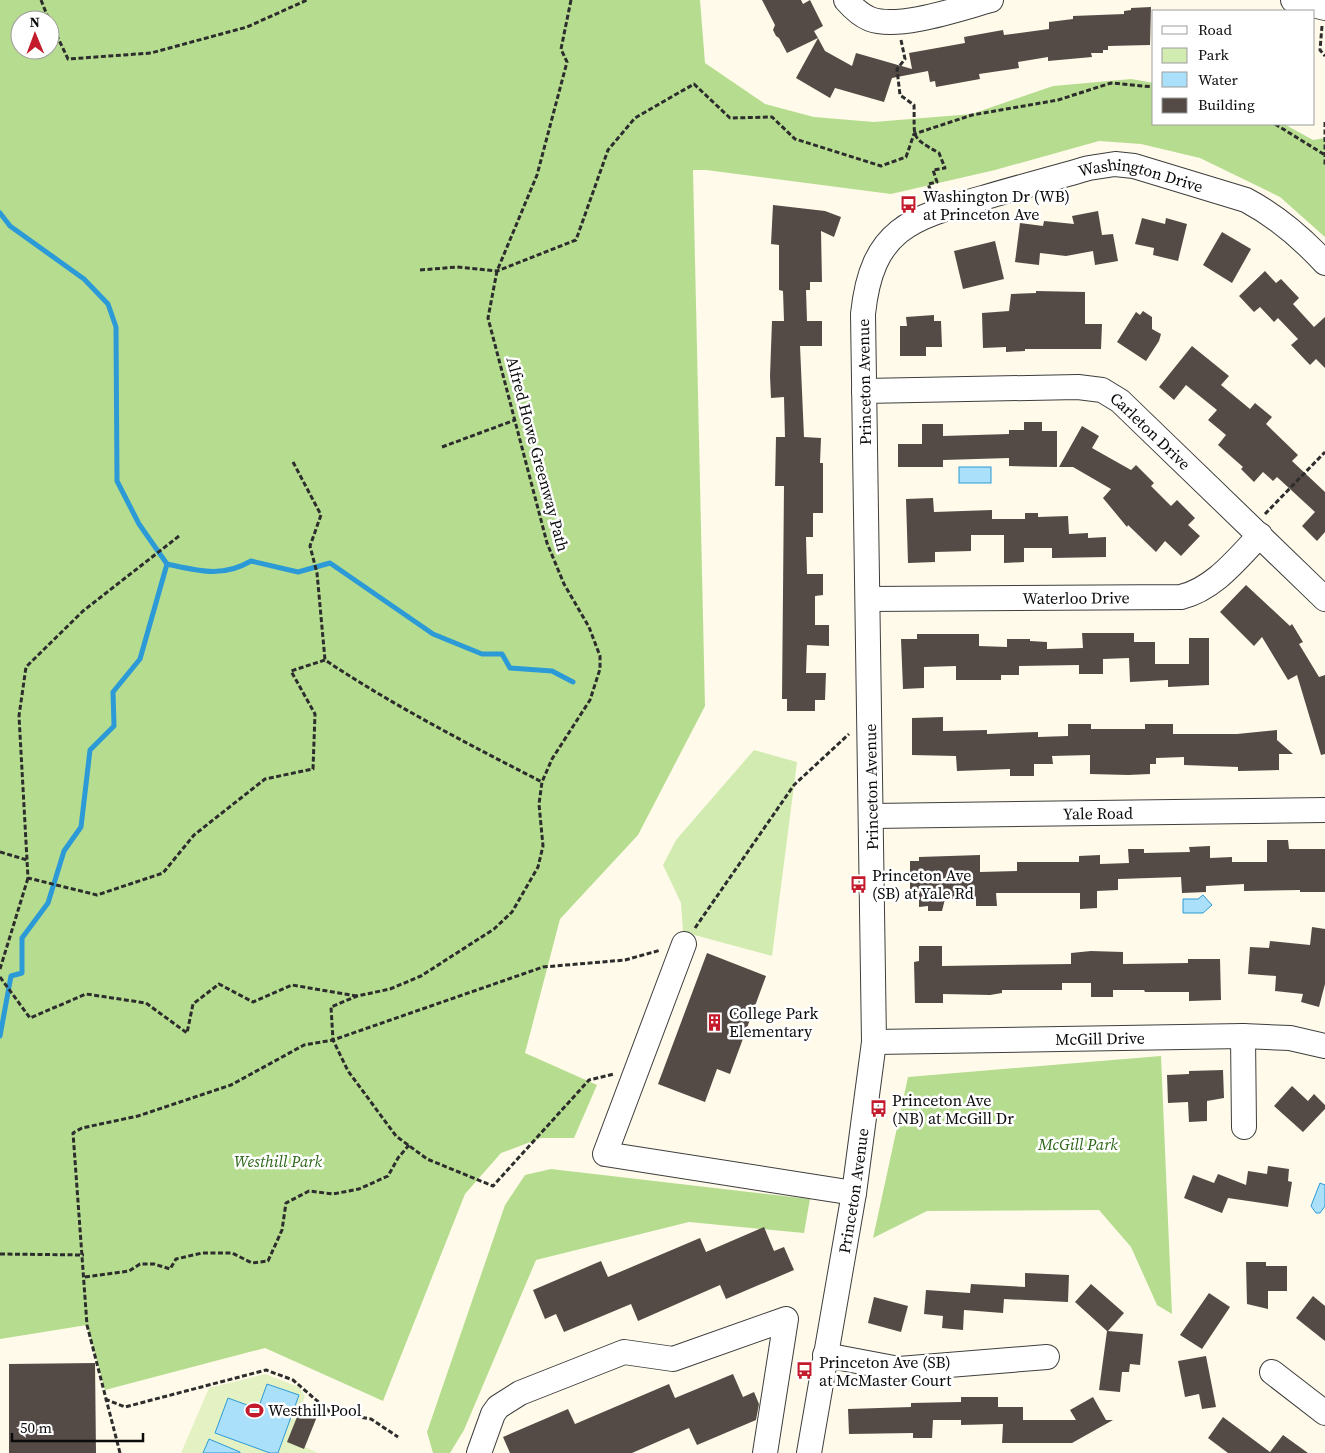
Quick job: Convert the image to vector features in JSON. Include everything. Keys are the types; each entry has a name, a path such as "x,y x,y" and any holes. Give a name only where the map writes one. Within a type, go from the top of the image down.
{"street":[{"path":"846,0 863,16 890,23 907,21 991,0"},
{"path":"1293,0 1325,8"},
{"name":"Washington Drive","path":"888,242 903,228 929,213 1089,168 1120,164 1200,184 1246,200 1291,230 1325,263"},
{"name":"Princeton Avenue","path":"809,1453 854,1193 874,1042 871,719 864,391 865,298 872,267 888,242"},
{"name":"Carleton Drive","path":"864,391 1078,387 1102,390 1120,401 1325,599"},
{"name":"Waterloo Drive","path":"868,599 1181,597 1202,589 1212,582 1260,535"},
{"name":"Yale Road","path":"872,816 1325,810"},
{"path":"684,944 604,1154 854,1193"},
{"path":"1244,1036 1244,1127"},
{"name":"McGill Drive","path":"874,1042 1244,1036 1290,1038 1325,1046"},
{"path":"479,1453 493,1414 498,1408 520,1393 624,1352 673,1359 786,1319 765,1453"},
{"path":"825,1354 900,1369 1047,1357"},
{"path":"1272,1372 1325,1413"}],"path":[{"path":"60,42 68,59 150,53 247,27 307,0"},
{"name":"Alfred Howe Greenway Path","path":"571,0 561,49 567,62 537,175 497,271 488,318 547,543 564,584 589,627 600,656 600,669 590,700 552,758 542,782 539,804 543,846 538,867 512,912 494,929 421,976 390,990 358,996 331,1007 332,1040 348,1071 396,1136 427,1159 493,1186 589,1080 637,1068"},
{"path":"1321,32 1320,50 1325,56"},
{"path":"420,270 457,267 497,271 576,240 608,150 635,118 694,84 730,118 772,117 795,139 881,166 906,157 914,134 914,105 900,95 897,69 905,59 902,46"},
{"path":"914,134 972,115 1058,100 1111,83 1152,87"},
{"path":"1325,122 1325,166"},
{"path":"1277,125 1324,155"},
{"path":"914,134 917,141 939,153 945,168 933,170 937,182"},
{"path":"442,447 515,420"},
{"path":"1271,508 1325,452"},
{"path":"294,462 321,515 310,546 317,573 324,660"},
{"path":"0,969 28,878 19,716 26,667 83,611 179,536"},
{"path":"324,660 364,686 442,731 542,782"},
{"path":"28,878 97,895 164,873 194,835 265,779 313,769 315,714 291,671 324,660"},
{"path":"120,1453 87,1325 84,1255 74,1133 82,1128 138,1116 230,1085 304,1045 332,1040 543,967 625,960 684,944 794,785 859,725 871,719"},
{"path":"0,852 27,860"},
{"path":"0,977 30,1018 86,994 146,1003 187,1033 193,1004 219,984 253,1002 292,985 358,996"},
{"path":"85,1278 129,1270 140,1264 154,1264 170,1269 176,1259 202,1253 232,1254 252,1263 268,1261 282,1230 286,1203 309,1191 333,1194 359,1189 388,1176 398,1158 409,1145"},
{"path":"0,1254 84,1255"},
{"path":"105,1399 125,1407 266,1370 293,1380 330,1412 371,1419 398,1437"}],"green space":[{"name":"Westhill Park","path":"0,0 700,0 705,63 765,104 814,117 874,122 972,114 1053,86 1131,79 1152,83 1152,125 1286,125 1313,140 1325,138 1325,237 1280,197 1200,158 1141,144 1099,141 995,170 891,194 706,170 693,170 705,706 638,835 560,919 525,1053 597,1085 574,1138 541,1138 501,1153 465,1194 383,1401 265,1348 105,1390 87,1325 0,1339"},
{"path":"754,750 797,762 772,956 683,932 681,903 663,865 676,840"},
{"name":"McGill Park","path":"1161,1056 1172,1314 1157,1305 1131,1247 1099,1210 927,1211 873,1238 908,1077"},
{"path":"551,1169 810,1199 804,1233 689,1222 536,1260 464,1430 450,1453 433,1453 427,1432 505,1205 525,1175"},
{"name":"Westhill Pool","path":"265,1374 299,1387 305,1396 301,1407 318,1414 305,1447 318,1453 181,1453 209,1388"}],"water":[{"path":"959,467 991,467 991,483 959,483"},
{"path":"1203,895 1212,905 1203,913 1183,913 1183,899 1198,899"},
{"path":"1320,1183 1325,1185 1325,1206 1320,1213 1316,1213 1311,1206"},
{"path":"267,1384 299,1395 278,1453 270,1453 215,1433 228,1398 258,1409"},
{"path":"209,1439 240,1452 240,1453 203,1453"}],"building":[{"path":"762,0 801,0 803,4 810,0 823,26 814,31 818,38 787,53 773,30 775,25"},
{"path":"1151,7 1150,45 1108,46 1108,50 1103,50 1103,53 1091,53 1092,57 1048,61 1048,57 1018,62 1019,68 979,74 980,79 936,87 935,81 930,82 928,71 892,78 884,102 835,88 830,98 796,78 818,38 825,51 852,66 856,53 912,69 909,53 965,43 964,37 1003,30 1004,35 1049,29 1049,22 1073,19 1073,16 1124,14 1124,11 1131,10 1131,8"},
{"path":"773,205 825,211 841,217 834,237 821,231 822,282 810,282 810,290 806,290 807,321 822,321 822,346 800,346 804,437 821,438 820,463 823,463 823,513 813,513 813,537 806,537 807,574 823,574 823,595 815,596 815,625 829,625 829,646 807,645 806,673 826,673 825,700 815,700 815,711 787,711 787,699 782,699 784,486 775,486 776,437 785,437 784,397 771,398 770,376 772,321 784,321 783,291 779,290 779,245 771,244"},
{"path":"1098,211 1102,235 1113,234 1118,261 1095,265 1093,251 1066,256 1040,253 1039,265 1015,262 1020,223 1043,226 1044,221 1074,224 1072,216"},
{"path":"1142,218 1165,224 1166,218 1187,224 1178,261 1153,255 1154,248 1135,244"},
{"path":"1222,232 1251,249 1232,283 1203,265"},
{"path":"995,241 1004,279 963,289 954,251"},
{"path":"1265,271 1276,283 1281,279 1299,298 1293,304 1314,327 1325,317 1325,368 1316,359 1310,365 1291,345 1298,339 1278,318 1274,322 1260,307 1254,312 1239,296"},
{"path":"1036,291 1085,292 1085,324 1102,324 1101,349 1025,349 1025,351 1006,352 1006,347 983,348 982,313 1009,311 1011,294 1036,293"},
{"path":"1143,311 1152,317 1152,329 1161,334 1159,341 1146,361 1117,342 1136,312 1140,315"},
{"path":"934,315 934,321 941,321 942,347 926,347 926,356 900,356 900,326 907,326 906,317"},
{"path":"1192,346 1229,376 1221,385 1250,409 1255,403 1272,417 1266,424 1298,455 1292,461 1325,492 1325,532 1317,541 1302,526 1315,512 1277,477 1273,481 1263,472 1254,482 1241,469 1243,467 1218,445 1226,435 1208,420 1217,410 1186,385 1174,400 1159,387"},
{"path":"1024,422 1042,422 1042,431 1057,431 1057,467 1009,466 1009,458 943,460 943,467 898,467 898,444 922,444 922,424 943,424 943,436 1009,434 1009,430 1024,430"},
{"path":"1082,426 1099,436 1092,448 1131,470 1136,465 1154,483 1151,486 1171,506 1177,500 1195,518 1188,525 1200,536 1181,556 1165,541 1156,552 1128,525 1127,527 1103,498 1111,489 1073,467 1059,467"},
{"path":"933,498 934,512 992,510 992,519 1025,519 1025,513 1038,513 1038,517 1068,516 1069,534 1088,533 1088,538 1106,537 1106,557 1052,558 1052,548 1024,548 1024,562 1004,563 1004,535 971,535 971,551 935,552 935,562 908,563 906,499"},
{"path":"1246,585 1290,626 1292,624 1303,642 1299,644 1319,677 1325,675 1325,754 1321,755 1297,675 1288,680 1262,637 1254,646 1220,612"},
{"path":"1082,633 1134,633 1134,642 1155,642 1155,664 1189,664 1189,638 1209,638 1209,685 1168,687 1168,680 1130,682 1129,658 1103,659 1103,674 1079,674 1079,665 1019,666 1019,675 1001,675 1001,680 956,680 956,666 924,667 924,688 903,689 901,639 917,639 917,634 979,634 979,646 1007,647 1007,639 1030,639 1030,641 1047,642 1047,649 1083,648"},
{"path":"943,717 943,731 987,730 987,734 1038,732 1038,737 1068,736 1068,724 1091,724 1091,729 1145,729 1145,724 1173,724 1173,734 1237,734 1277,730 1277,740 1293,754 1279,754 1279,770 1238,771 1238,767 1184,765 1184,757 1156,758 1156,764 1150,764 1150,774 1090,774 1090,755 1052,756 1053,764 1034,764 1034,776 1010,776 1010,769 957,771 956,756 912,755 912,718"},
{"path":"1267,840 1288,840 1289,849 1325,849 1325,892 1300,892 1300,890 1244,891 1244,884 1206,886 1206,892 1182,893 1181,877 1118,879 1118,890 1097,891 1097,908 1080,909 1080,893 996,893 997,906 976,906 976,898 945,899 942,911 928,911 928,906 919,907 919,894 910,890 910,861 919,861 919,857 980,855 980,872 1017,871 1017,862 1079,862 1079,856 1100,855 1100,864 1129,863 1128,849 1144,849 1144,853 1190,852 1189,847 1210,846 1210,858 1232,857 1232,862 1267,862"},
{"path":"1312,927 1325,929 1325,984 1319,1007 1301,1002 1303,994 1275,991 1276,976 1248,974 1250,947 1269,948 1270,941 1310,945"},
{"path":"919,946 942,946 942,966 1071,964 1071,953 1091,951 1123,952 1123,964 1188,963 1188,959 1220,959 1221,1000 1189,1001 1189,992 1145,992 1144,990 1113,990 1113,997 1091,997 1091,983 1062,983 1062,990 1002,990 1002,993 990,995 943,994 943,1003 915,1003 914,962 919,961"},
{"name":"College Park Elementary","path":"707,953 766,976 730,1074 717,1069 705,1102 658,1084"},
{"path":"1223,1070 1224,1098 1207,1101 1207,1121 1189,1122 1188,1102 1168,1103 1167,1075 1189,1074 1189,1071"},
{"path":"1292,1086 1308,1101 1314,1094 1325,1105 1325,1109 1303,1132 1274,1106"},
{"path":"1268,1166 1289,1169 1288,1181 1292,1182 1288,1207 1228,1198 1222,1213 1184,1198 1193,1175 1214,1183 1218,1174 1246,1185 1248,1171 1267,1174"},
{"path":"764,1227 774,1251 784,1247 794,1270 726,1299 720,1285 638,1321 631,1304 564,1332 556,1314 545,1319 533,1290 601,1261 608,1277 700,1238 706,1252"},
{"path":"1246,1262 1266,1262 1266,1266 1287,1266 1287,1291 1268,1291 1268,1309 1247,1304"},
{"path":"1025,1273 1069,1275 1068,1302 1004,1299 1003,1313 964,1310 963,1330 942,1328 943,1316 924,1314 926,1290 970,1293 971,1284 1025,1287"},
{"path":"1091,1284 1124,1313 1108,1331 1143,1334 1140,1365 1130,1364 1129,1372 1122,1372 1120,1392 1099,1390 1107,1331 1075,1302"},
{"path":"1209,1293 1230,1307 1202,1349 1180,1335"},
{"path":"1313,1296 1325,1306 1325,1341 1296,1318"},
{"path":"874,1297 908,1306 901,1332 868,1323"},
{"path":"1206,1356 1216,1407 1202,1409 1199,1394 1185,1397 1178,1361"},
{"path":"95,1363 96,1453 9,1453 9,1364"},
{"path":"733,1374 743,1397 754,1392 759,1404 756,1420 697,1445 689,1428 632,1453 510,1453 503,1437 568,1409 575,1424 669,1384 675,1398"},
{"path":"961,1397 998,1397 998,1407 1023,1407 1023,1420 1076,1420 1070,1410 1093,1397 1106,1420 1113,1420 1072,1443 1002,1443 1003,1424 961,1425 961,1420 933,1420 932,1438 913,1438 913,1433 849,1434 848,1409 911,1407 911,1403 961,1402"},
{"path":"301,1407 318,1414 304,1449 287,1442"},
{"path":"1223,1417 1270,1452 1283,1435 1308,1453 1228,1453 1208,1438"}],"waterway":[{"path":"0,213 10,226 84,279 108,304 116,327 117,481 139,524 167,564 210,572 230,570 251,561 298,572 330,563 433,634 482,654 502,654 510,668 552,671 573,682"},
{"path":"0,1036 11,976 22,973 22,938 48,903 64,851 81,827 90,750 114,726 113,692 140,659 167,564"}],"place":[{"name":"Washington Dr (WB) at Princeton Ave","path":"909,205"},
{"name":"Princeton Ave (SB) at Yale Rd","path":"858,884"},
{"name":"College Park Elementary","path":"715,1022"},
{"name":"Princeton Ave (NB) at McGill Dr","path":"878,1109"},
{"name":"Princeton Ave (SB) at McMaster Court","path":"805,1371"},
{"name":"Westhill Pool","path":"254,1410"}]}
